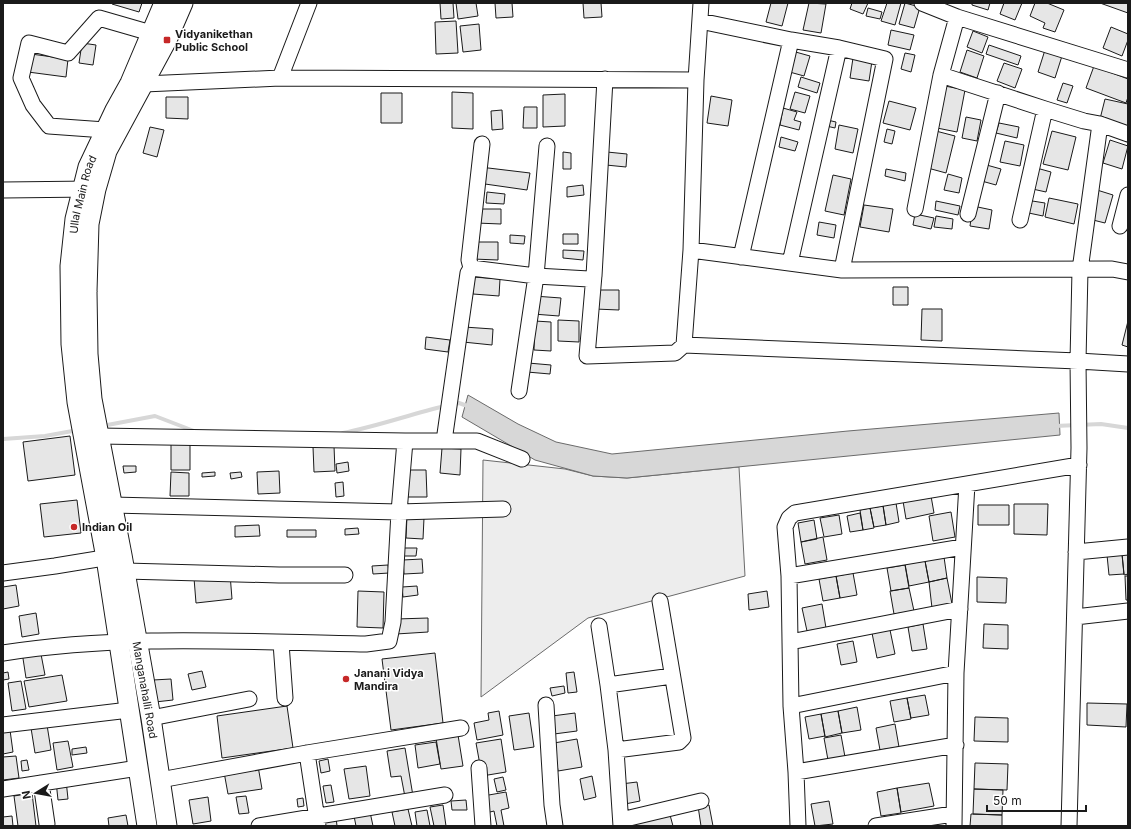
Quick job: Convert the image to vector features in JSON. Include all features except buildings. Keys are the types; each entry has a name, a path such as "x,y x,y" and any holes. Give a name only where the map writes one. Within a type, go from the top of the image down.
{"main road":[{"name":"Ullal Main Road","path":"88,190 137,83 151,33 164,3"},
{"name":"Ullal Main Road","path":"91,437 85,401 88,354 88,167 105,130 167,40 183,3"},
{"path":"91,437 112,505 118,561"},
{"path":"91,437 118,561"},
{"name":"Manganahalli Road","path":"118,561 128,641 129,710 146,826"},
{"name":"Manganahalli Road","path":"128,641 151,718 167,826"}],"street":[{"path":"280,78 309,3"},
{"path":"684,345 691,250 696,80 701,3"},
{"path":"922,3 957,16 1128,70"},
{"path":"915,209 941,75 957,16"},
{"path":"105,130 48,126 33,106 21,78 29,43 68,53 99,18 151,33"},
{"path":"700,21 885,58 842,270"},
{"path":"741,257 791,40"},
{"path":"790,263 839,48"},
{"path":"941,75 1045,110 1100,124 1128,134"},
{"path":"137,83 280,78 696,80"},
{"path":"605,80 594,275 587,356 675,353 684,345 1128,364"},
{"path":"968,214 998,93"},
{"path":"1020,220 1045,110"},
{"path":"1069,826 1079,465 1078,361 1080,270 1100,124"},
{"path":"471,268 468,260 482,144"},
{"path":"519,392 536,276 547,146"},
{"path":"3,190 88,190"},
{"path":"1120,226 1128,195"},
{"path":"691,250 842,270 1112,269 1128,272"},
{"path":"471,268 536,276 589,279 594,275"},
{"path":"444,441 468,273 471,268"},
{"path":"91,437 477,441 522,459"},
{"path":"3,653 27,649 128,641 366,644 389,641 393,622 399,512 405,441"},
{"path":"798,826 791,706 789,576 785,527 789,518 795,513 1079,465"},
{"path":"876,826 954,820 956,673 967,484"},
{"path":"112,505 399,512 503,510"},
{"path":"789,576 963,546"},
{"path":"1076,552 1128,547"},
{"path":"3,573 55,566 118,561 279,575 345,575"},
{"path":"616,750 679,742 682,738 660,601"},
{"path":"790,642 960,609"},
{"path":"1075,617 1128,611"},
{"path":"599,626 616,750 621,823 701,801"},
{"path":"280,643 285,698"},
{"path":"791,706 956,673"},
{"path":"608,684 672,676"},
{"path":"151,718 249,700"},
{"path":"546,705 552,805 555,826"},
{"path":"3,725 129,710"},
{"path":"160,780 462,728"},
{"path":"796,772 956,745"},
{"path":"307,754 318,821"},
{"path":"3,789 138,768"},
{"path":"479,768 483,826"},
{"path":"41,783 47,824"},
{"path":"259,826 318,821 445,795"}],"shaded area":[{"path":"468,395 518,424 556,442 612,454 848,431 1059,413 1060,435 627,478 593,476 535,460 462,417"},
{"path":"483,460 565,469 593,476 627,478 739,467 745,576 588,618 481,697"}],"waterway":[{"path":"452,405 459,403 470,407"},
{"path":"343,433 445,406"},
{"path":"102,426 155,416 194,431"},
{"path":"1055,426 1101,424 1128,428"},
{"path":"3,439 45,436 78,430"}],"place":[{"name":"Vidyanikethan Public School","path":"167,40"},
{"name":"Indian Oil","path":"74,527"},
{"name":"Janani Vidya Mandira","path":"346,679"}]}
